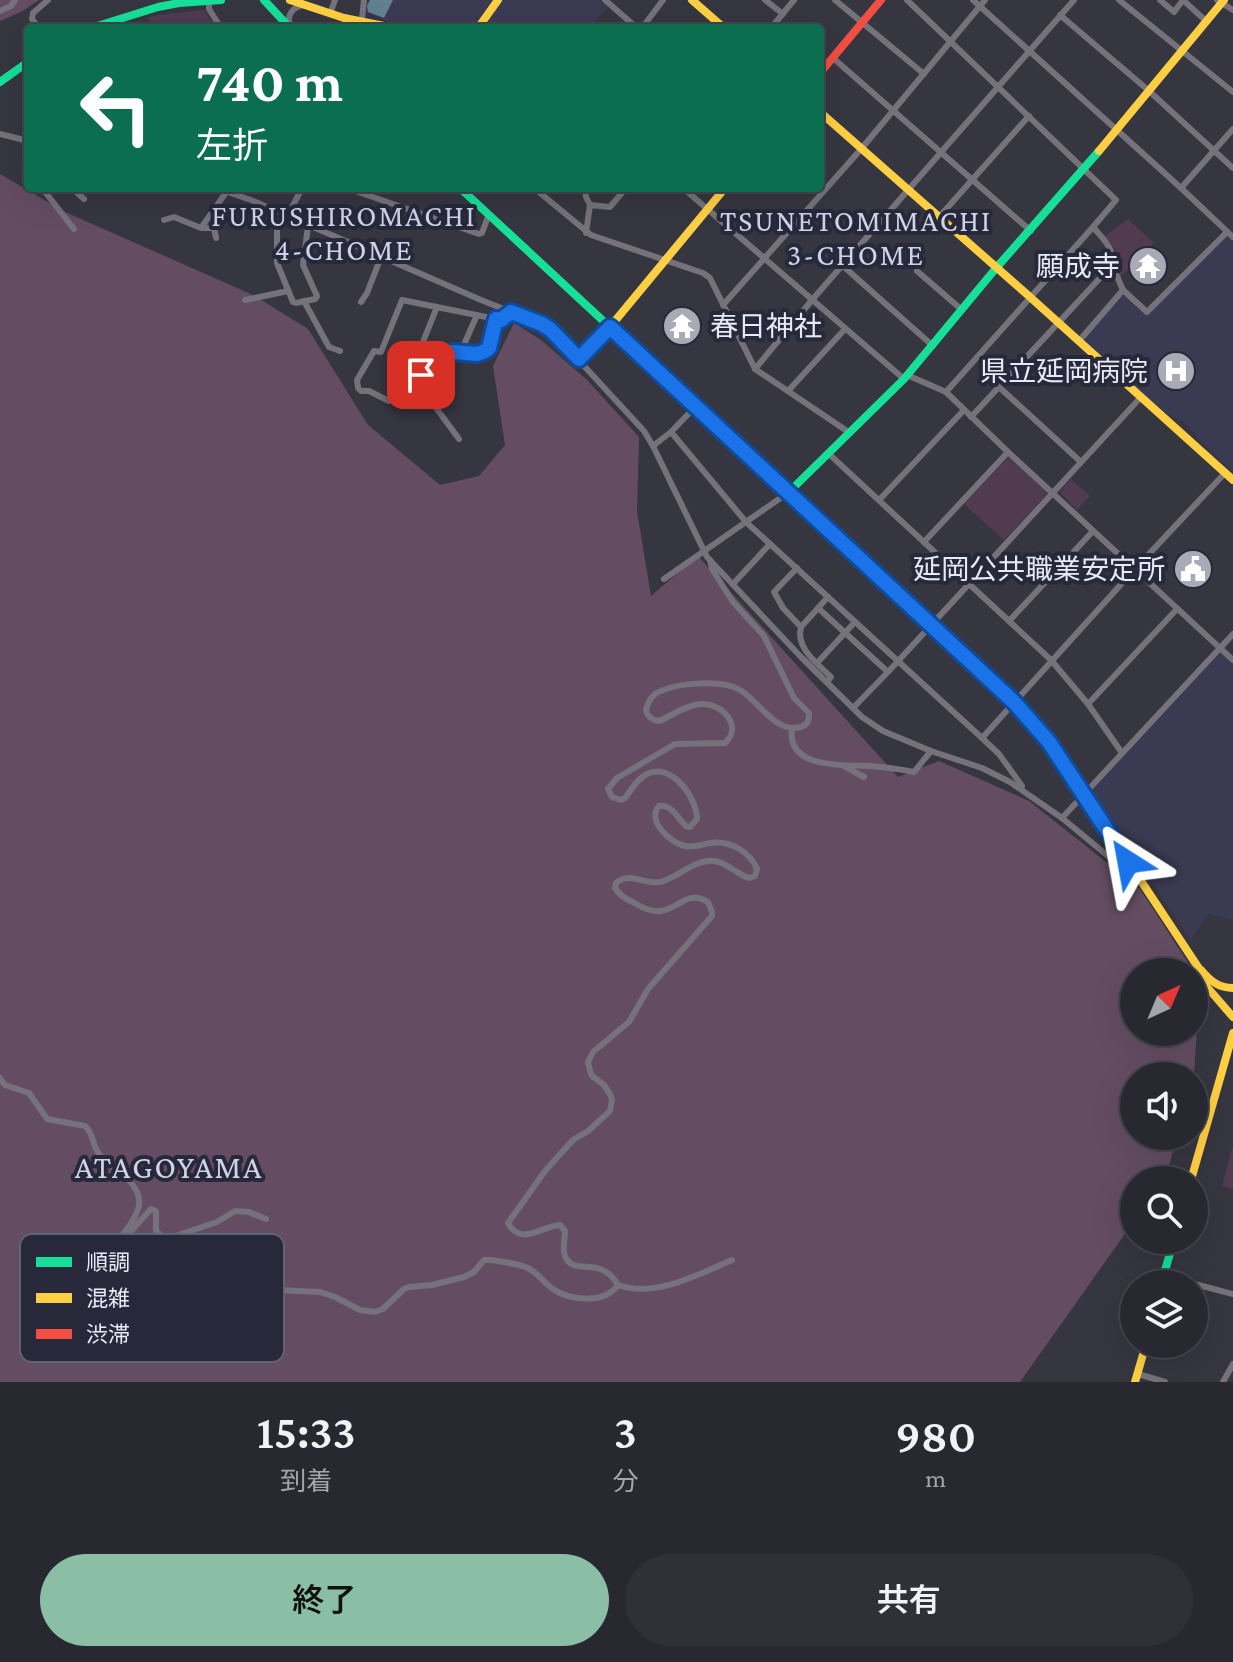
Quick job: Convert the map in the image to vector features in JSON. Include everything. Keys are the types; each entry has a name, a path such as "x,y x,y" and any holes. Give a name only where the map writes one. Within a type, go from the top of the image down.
{"street":[{"path":"0,11 11,6 15,0"},
{"path":"36,24 32,19 33,13 48,0"},
{"path":"206,0 218,24"},
{"path":"116,24 157,4 221,0"},
{"path":"264,0 287,24"},
{"path":"330,14 335,0"},
{"path":"362,19 364,0"},
{"path":"481,24 498,0"},
{"path":"605,0 634,24"},
{"path":"642,24 663,0"},
{"path":"692,0 719,24"},
{"path":"765,0 783,14"},
{"path":"774,24 794,0"},
{"path":"835,0 924,74"},
{"path":"824,68 881,0"},
{"path":"907,0 1116,200 946,392"},
{"path":"973,0 983,3 1030,51 1230,234 1147,312 1123,290 1112,265"},
{"path":"755,369 1074,0"},
{"path":"1119,0 1233,92"},
{"path":"1160,0 1174,12 1183,0 1206,21"},
{"path":"664,579 789,492 906,377 1084,169 1221,1 1233,10"},
{"path":"289,24 290,14 298,2 330,14 380,24"},
{"path":"824,187 862,148 983,3"},
{"path":"1060,15 1233,168"},
{"path":"347,24 350,19"},
{"path":"833,58 1031,231"},
{"path":"0,82 24,65"},
{"path":"1226,87 1233,77"},
{"path":"824,115 1233,480"},
{"path":"940,216 1029,116"},
{"path":"1181,188 1233,129"},
{"path":"0,134 24,140"},
{"path":"45,192 74,229"},
{"path":"76,192 84,199"},
{"path":"202,228 226,192"},
{"path":"229,192 550,329 644,431 710,560 853,708 883,731 982,768 1010,782 1062,818 1143,885"},
{"path":"300,192 277,224 277,263 296,303 317,296 303,265 308,226"},
{"path":"364,192 479,234 489,214"},
{"path":"464,192 1014,702 1049,742 1192,958"},
{"path":"539,192 586,233 710,278 755,369 850,433"},
{"path":"585,192 590,205 586,233"},
{"path":"590,205 610,207 623,192"},
{"path":"687,192 845,329 906,377 946,392 1233,660"},
{"path":"579,359 610,327 722,192"},
{"path":"723,305 820,192"},
{"path":"164,220 174,217 202,228 214,228 216,238"},
{"path":"971,417 1112,265 1114,259 1109,246 1093,227"},
{"path":"361,302 381,257"},
{"path":"843,266 933,346"},
{"path":"917,271 962,310"},
{"path":"1079,341 1123,290"},
{"path":"245,300 288,291"},
{"path":"496,319 489,348 477,354 450,354 392,400 358,388 357,380 374,351 381,352 402,300 501,320 511,312"},
{"path":"304,301 329,347 340,351"},
{"path":"412,369 437,307"},
{"path":"459,439 420,386 421,382 462,353 477,315"},
{"path":"788,391 845,329"},
{"path":"999,387 1081,462"},
{"path":"853,708 1141,397"},
{"path":"653,446 696,406"},
{"path":"880,499 964,410"},
{"path":"671,432 746,522 999,754 1028,793"},
{"path":"924,542 1008,452"},
{"path":"829,454 1051,660 1088,704 1122,753"},
{"path":"982,738 1225,473"},
{"path":"1010,620 1093,531"},
{"path":"733,584 770,544"},
{"path":"710,560 712,569 733,602 764,636 794,698 810,717 806,725 792,728 774,720 738,688 701,683 659,691 649,700 646,710 654,721 692,706 704,704 717,708 726,715 732,735 725,743 675,744 665,748 617,778 608,789 612,797 625,798 642,776 655,771 668,774 687,791 695,806 697,819 690,827 686,826 669,807 659,806 654,813 659,827 673,841 685,846 718,842 737,847 754,862 757,869 755,876 749,878 711,861 660,882 631,877 616,883 615,888 622,897 644,908 670,909 697,897 708,902 712,916 648,989 629,1022 593,1052 588,1062 590,1071 610,1094 610,1111 573,1140 545,1171 508,1223 515,1233 527,1235 560,1225 565,1231 563,1250 568,1262 576,1266 601,1268 609,1272 618,1285 642,1290 655,1289 732,1260"},
{"path":"797,568 774,592 783,608 801,627"},
{"path":"827,682 831,677 803,648 799,634 801,627 828,597"},
{"path":"818,608 888,672"},
{"path":"1088,704 1177,609"},
{"path":"817,663 855,622"},
{"path":"1062,818 1233,634"},
{"path":"792,728 791,742 804,755 821,763 914,772 931,751"},
{"path":"841,764 864,777"},
{"path":"1208,978 1223,988 1233,988"},
{"path":"1208,988 1233,1017"},
{"path":"1195,1166 1233,1033"},
{"path":"0,1078 5,1085 29,1093 47,1119 89,1129 99,1154 134,1185 140,1207 123,1234"},
{"path":"128,1234 151,1209 156,1211 156,1231 160,1234"},
{"path":"182,1234 217,1222 235,1211 249,1212 266,1219"},
{"path":"284,1290 320,1292 360,1310 374,1312 383,1309 404,1289 464,1277 474,1272 484,1260 530,1269 554,1290 568,1296 597,1297 608,1294 618,1285"},
{"path":"1208,1289 1233,1294"},
{"path":"1142,1358 1136,1378 1165,1382"},
{"path":"1223,1382 1233,1364"}],"shaded area":[{"path":"0,0 39,0 0,21"},
{"path":"368,0 492,0 475,24 393,24 367,13"},
{"path":"370,0 393,0 384,18 368,12"},
{"path":"503,0 600,0 608,7 592,24 486,24"},
{"path":"204,10 213,24 155,24 147,18"},
{"path":"0,174 24,188 24,192 31,192 65,212 253,295 308,329 368,425 440,485 479,476 505,445 493,366 514,323 541,340 587,380 639,437 637,511 651,596 698,556 898,777 939,761 1029,801 1140,889 1185,958 1120,958 1120,1046 1196,1046 1195,1062 1120,1062 1120,1150 1173,1150 1169,1166 1120,1166 1120,1241 1020,1382 0,1382"},
{"path":"1128,219 1154,243 1120,277 1118,254 1105,236"},
{"name":"県立延岡病院","path":"1227,236 1233,241 1233,472 1183,421 1151,401 1086,341 1086,335 1124,294 1148,315"},
{"path":"1007,458 1047,492 1004,540 964,504"},
{"path":"1071,479 1090,496 1077,510 1059,492"},
{"path":"1220,653 1233,662 1233,920 1208,914 1191,940 1093,794 1094,789"},
{"path":"1233,1148 1233,1189 1222,1186"}],"traffic: fast":[{"path":"104,24 158,7 221,0"},
{"path":"264,0 286,24"},
{"path":"0,82 24,65"},
{"path":"789,492 904,379 1099,151"},
{"path":"464,192 1024,713"},
{"path":"1165,1270 1170,1254"}],"traffic: slow":[{"path":"290,0 344,18 374,24"},
{"path":"481,24 498,0"},
{"path":"692,0 719,24"},
{"path":"1099,151 1224,0"},
{"path":"824,116 1233,480"},
{"path":"610,327 722,192"},
{"path":"1024,713 1049,742 1198,967 1207,987 1233,1017"},
{"path":"1208,977 1223,987 1233,988"},
{"path":"1195,1166 1233,1033"},
{"path":"1135,1382 1142,1358"}],"traffic: jam":[{"path":"824,68 881,0"}],"place":[{"name":"願成寺","path":"1148,266"},
{"name":"春日神社","path":"682,326"},
{"name":"県立延岡病院","path":"1176,371"},
{"name":"延岡公共職業安定所","path":"1193,569"}],"district":[{"name":"FURUSHIROMACHI 4-CHOME","path":"344,233"},
{"name":"TSUNETOMIMACHI 3-CHOME","path":"856,238"},
{"name":"ATAGOYAMA","path":"169,1167"}],"route":[{"path":"421,375 453,352 477,354 485,351 489,348 496,319 501,320 511,312 550,329 579,359 610,327 1014,702 1049,742 1128,862"}]}
